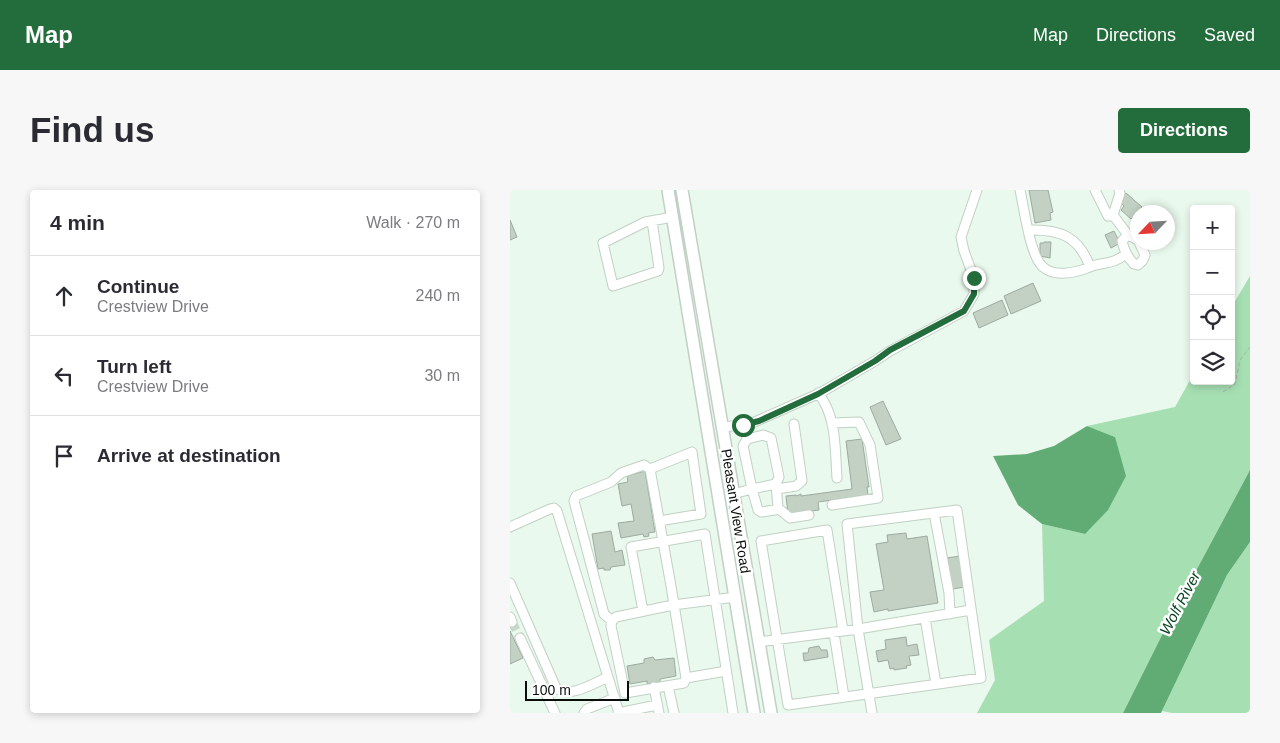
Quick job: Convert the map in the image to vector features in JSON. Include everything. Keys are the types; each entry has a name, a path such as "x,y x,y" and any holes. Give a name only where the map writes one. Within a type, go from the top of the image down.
{"main road":[{"name":"Pleasant View Road","path":"668,190 744,643 753,710"},
{"name":"Pleasant View Road","path":"682,190 771,713"},
{"path":"696,357 710,356"},
{"path":"744,643 758,642"}],"street":[{"path":"722,427 750,424 818,394 875,361 890,350 964,311 974,294 974,278 961,237 977,190"},
{"path":"1020,190 1031,242 1042,267 1049,271 1074,272 1109,263 1126,254"},
{"path":"1095,190 1108,216 1113,215"},
{"path":"1113,215 1120,193 1119,190"},
{"path":"1113,215 1128,236 1122,241 1126,254 1134,264 1138,264 1143,260 1145,255 1142,250"},
{"path":"652,221 660,268 658,271 613,286 603,243 645,222 673,217"},
{"path":"1029,230 1056,231 1074,241 1083,250 1090,267"},
{"path":"818,394 826,402 832,423 837,478"},
{"path":"832,423 859,422 870,445 878,498 832,505"},
{"path":"733,494 752,488 796,486 802,480 794,424"},
{"path":"778,508 761,512 758,510 743,446 747,439 763,435 770,438 779,476 776,487 778,508 790,518 809,515"},
{"path":"612,621 604,614 574,501 576,496 611,482 621,473 644,465 650,468 692,452 700,514 659,520"},
{"path":"650,468 662,541 673,605 686,678 684,683 625,693 611,626 612,621 616,617 673,605 736,597"},
{"path":"510,526 554,508 558,511 619,713 658,709 654,688"},
{"path":"844,697 836,584 827,530 761,541 788,705 869,694 981,678 957,510 846,524 858,629 869,694 872,713"},
{"path":"934,513 949,593 950,614"},
{"path":"643,611 631,547 705,534 733,713"},
{"path":"836,584 853,582"},
{"path":"511,586 556,688 564,692 575,691 608,678"},
{"path":"758,642 858,629 971,610"},
{"path":"925,618 936,684"},
{"path":"520,638 555,713"},
{"path":"686,678 726,671"},
{"path":"668,686 674,713"},
{"path":"584,713 587,709 615,698"}],"path":[{"path":"1223,392 1235,384 1240,360 1250,347"}],"shaded area":[{"path":"1250,276 1250,470 1167,625 1123,713 977,713 995,680 989,640 1044,601 1042,524 1085,534 1115,437 1087,426 1175,407 1190,380 1190,385 1235,385 1235,301"},
{"path":"1250,542 1250,713 1172,713 1162,711 1227,575"}],"water":[{"path":"1087,426 1115,437 1126,476 1108,510 1085,534 1042,524 1018,505 993,456 1027,454 1054,446"},
{"name":"Wolf River","path":"1250,470 1250,542 1227,575 1161,713 1123,713 1167,625"}],"building":[{"path":"1029,190 1048,190 1053,212 1050,213 1051,220 1035,223"},
{"path":"1126,193 1140,205 1130,205 1130,218 1121,210 1124,206 1119,201"},
{"path":"510,220 517,237 510,240"},
{"path":"1114,231 1120,243 1111,248 1105,235"},
{"path":"1051,242 1050,258 1040,256 1040,243"},
{"path":"1033,283 1041,301 1011,314 1004,296"},
{"path":"1002,300 1008,315 979,328 973,313"},
{"path":"883,401 901,439 886,445 870,407"},
{"path":"862,439 869,487 867,487 868,495 818,502 819,510 788,514 786,496 801,494 801,496 852,489 846,441"},
{"path":"645,471 655,532 648,533 649,536 644,537 643,534 621,538 618,523 634,521 631,504 622,506 618,484 628,482 627,476"},
{"path":"611,531 615,552 622,550 625,565 611,567 610,570 598,569 592,534"},
{"path":"906,533 907,539 927,536 938,603 874,612 870,592 884,590 876,544 888,542 887,535"},
{"path":"960,556 965,587 952,589 947,558"},
{"path":"510,631 523,658 510,664"},
{"path":"906,637 907,646 917,644 919,655 909,656 911,665 906,666 907,668 894,670 894,668 890,669 888,660 878,662 876,651 886,649 885,640"},
{"path":"819,646 821,650 827,650 828,657 804,661 803,653 808,653 809,648"},
{"path":"653,657 655,660 674,658 676,676 660,679 660,682 647,684 647,681 630,684 627,666 644,663 644,659"}],"tunnel":[{"path":"512,622 520,638"}],"route":[{"path":"743,425 759,421 818,394 875,361 890,350 964,311 974,294 974,278"}]}
